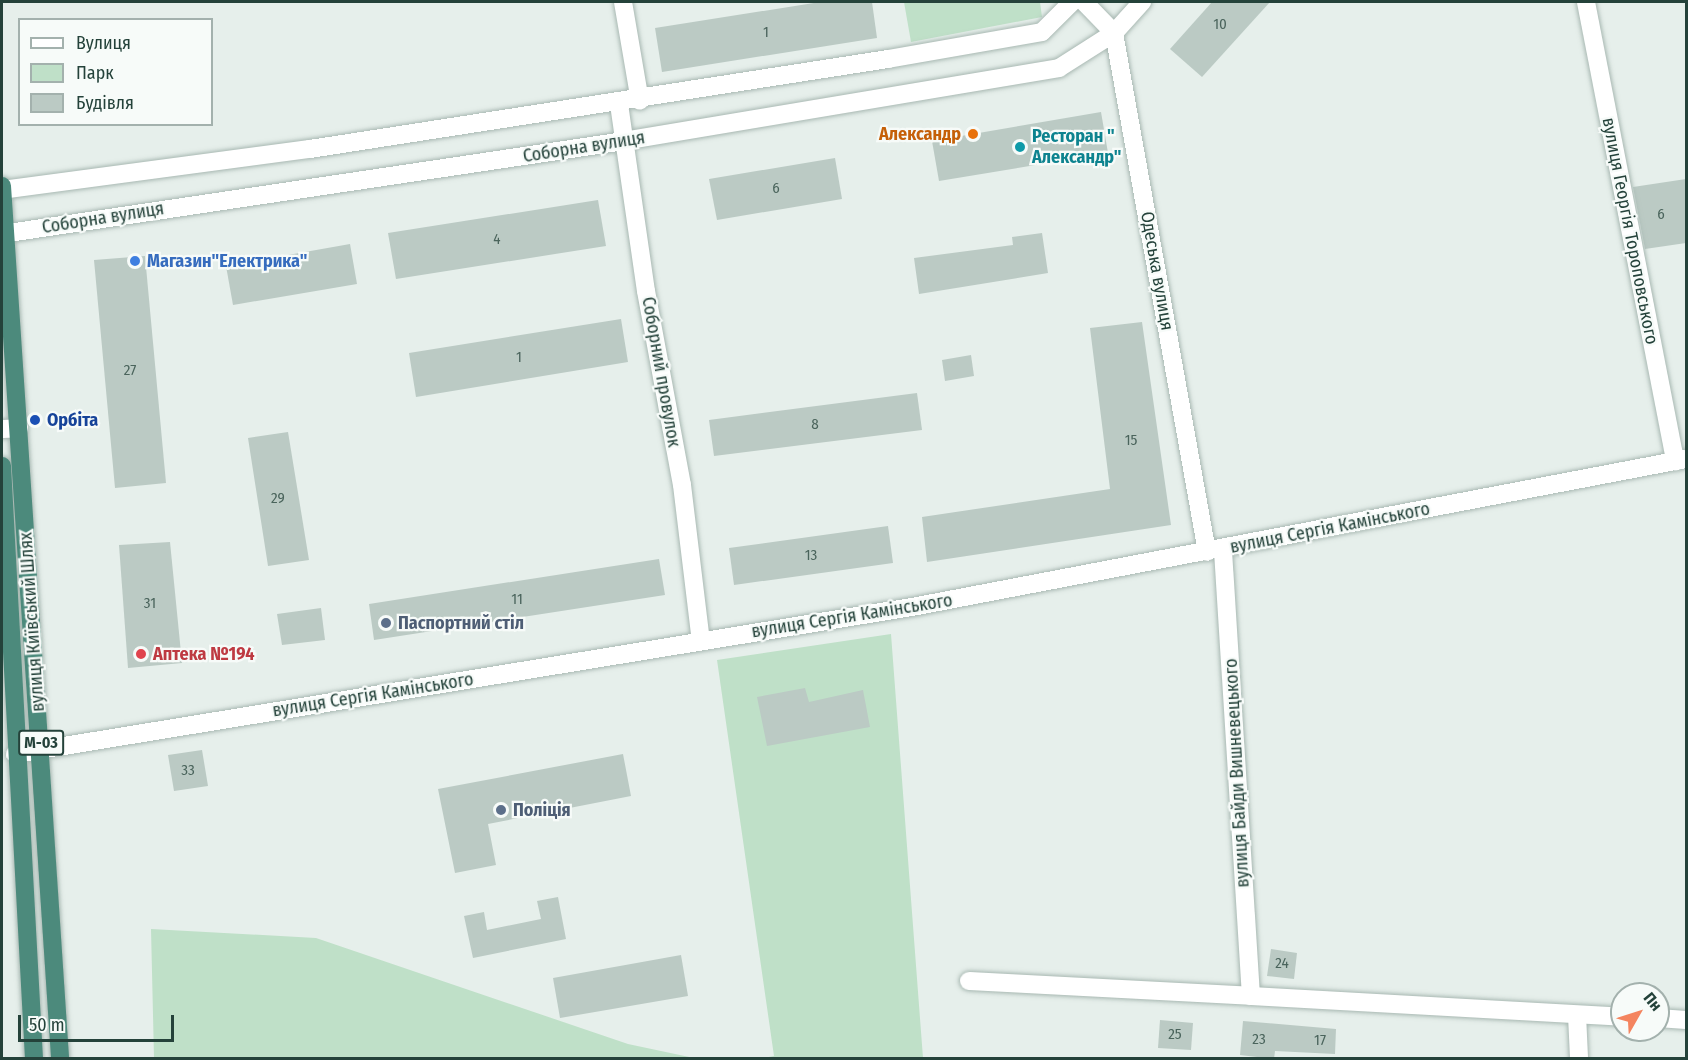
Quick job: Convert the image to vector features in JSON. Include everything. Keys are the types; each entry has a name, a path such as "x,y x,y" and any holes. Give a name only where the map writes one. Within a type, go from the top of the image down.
{"highway":[{"name":"вулиця Київський Шлях","path":"2,189 10,428 41,750 60,1059"},
{"name":"вулиця Київський Шлях","path":"2,466 15,754 34,1059"}],"street":[{"path":"624,2 640,101"},
{"name":"Соборна вулиця","path":"2,189 640,101 1042,32 1072,2"},
{"path":"1084,2 1114,33"},
{"name":"Соборна вулиця","path":"3,234 624,141 1059,68 1114,33 1142,2"},
{"name":"вулиця Георгія Тороповського","path":"1586,2 1681,460"},
{"name":"Одеська вулиця","path":"1114,33 1215,550"},
{"name":"Соборний провулок","path":"618,104 646,291 682,485 700,641"},
{"name":"вулиця Сергія Камінського","path":"15,754 912,607 1681,460"},
{"name":"вулиця Байди Вишневецького","path":"1215,550 1251,996"},
{"path":"969,981 1610,1016"},
{"path":"1577,1015 1579,1059"},
{"path":"1670,1019 1686,1020"}],"green space":[{"path":"904,2 1040,2 1042,17 911,42"},
{"path":"891,634 923,1058 763,1058 774,1056 717,660"},
{"path":"151,929 316,938 628,1044 694,1058 154,1058"}],"building":[{"path":"820,2 872,2 877,38 662,72 655,28"},
{"path":"1212,2 1270,2 1202,77 1170,49"},
{"name":"Ресторан \" Александр\"","path":"1101,112 1108,153 939,181 932,141"},
{"path":"835,158 842,199 717,220 709,179"},
{"path":"1686,179 1686,243 1645,249 1633,187"},
{"path":"598,200 606,246 396,279 388,233"},
{"path":"1042,233 1048,273 919,294 914,258 1013,245 1012,237"},
{"path":"350,244 357,284 233,305 226,266"},
{"path":"145,256 166,483 115,488 94,260"},
{"path":"621,319 628,362 416,397 409,353"},
{"path":"1142,322 1171,525 927,562 922,517 1110,489 1090,328"},
{"path":"971,355 974,376 945,381 942,360"},
{"path":"917,393 922,430 714,456 709,420"},
{"path":"288,432 309,560 268,566 248,438"},
{"path":"888,526 893,563 734,585 729,548"},
{"path":"170,542 182,663 128,668 119,545"},
{"path":"659,559 665,595 374,640 369,604"},
{"path":"321,608 325,640 282,645 277,614"},
{"path":"805,688 809,702 863,690 870,727 767,746 757,697"},
{"path":"202,750 208,786 174,791 168,755"},
{"name":"Поліція","path":"623,754 631,796 488,824 496,865 455,873 438,789"},
{"path":"558,897 566,939 473,958 464,916 484,912 487,930 541,919 537,901"},
{"path":"1271,949 1297,953 1294,979 1267,976"},
{"path":"681,955 688,996 560,1018 553,978"},
{"path":"1160,1020 1193,1023 1191,1050 1158,1048"},
{"path":"1243,1021 1336,1029 1335,1054 1275,1051 1274,1059 1240,1055"}],"place":[{"name":"Александр","path":"973,134"},
{"name":"Ресторан \" Александр\"","path":"1020,147"},
{"name":"Магазин\"Електрика\"","path":"135,261"},
{"name":"Орбіта","path":"35,420"},
{"name":"Паспортний стіл","path":"386,623"},
{"name":"Аптека №194","path":"141,654"},
{"name":"Поліція","path":"501,810"}]}
